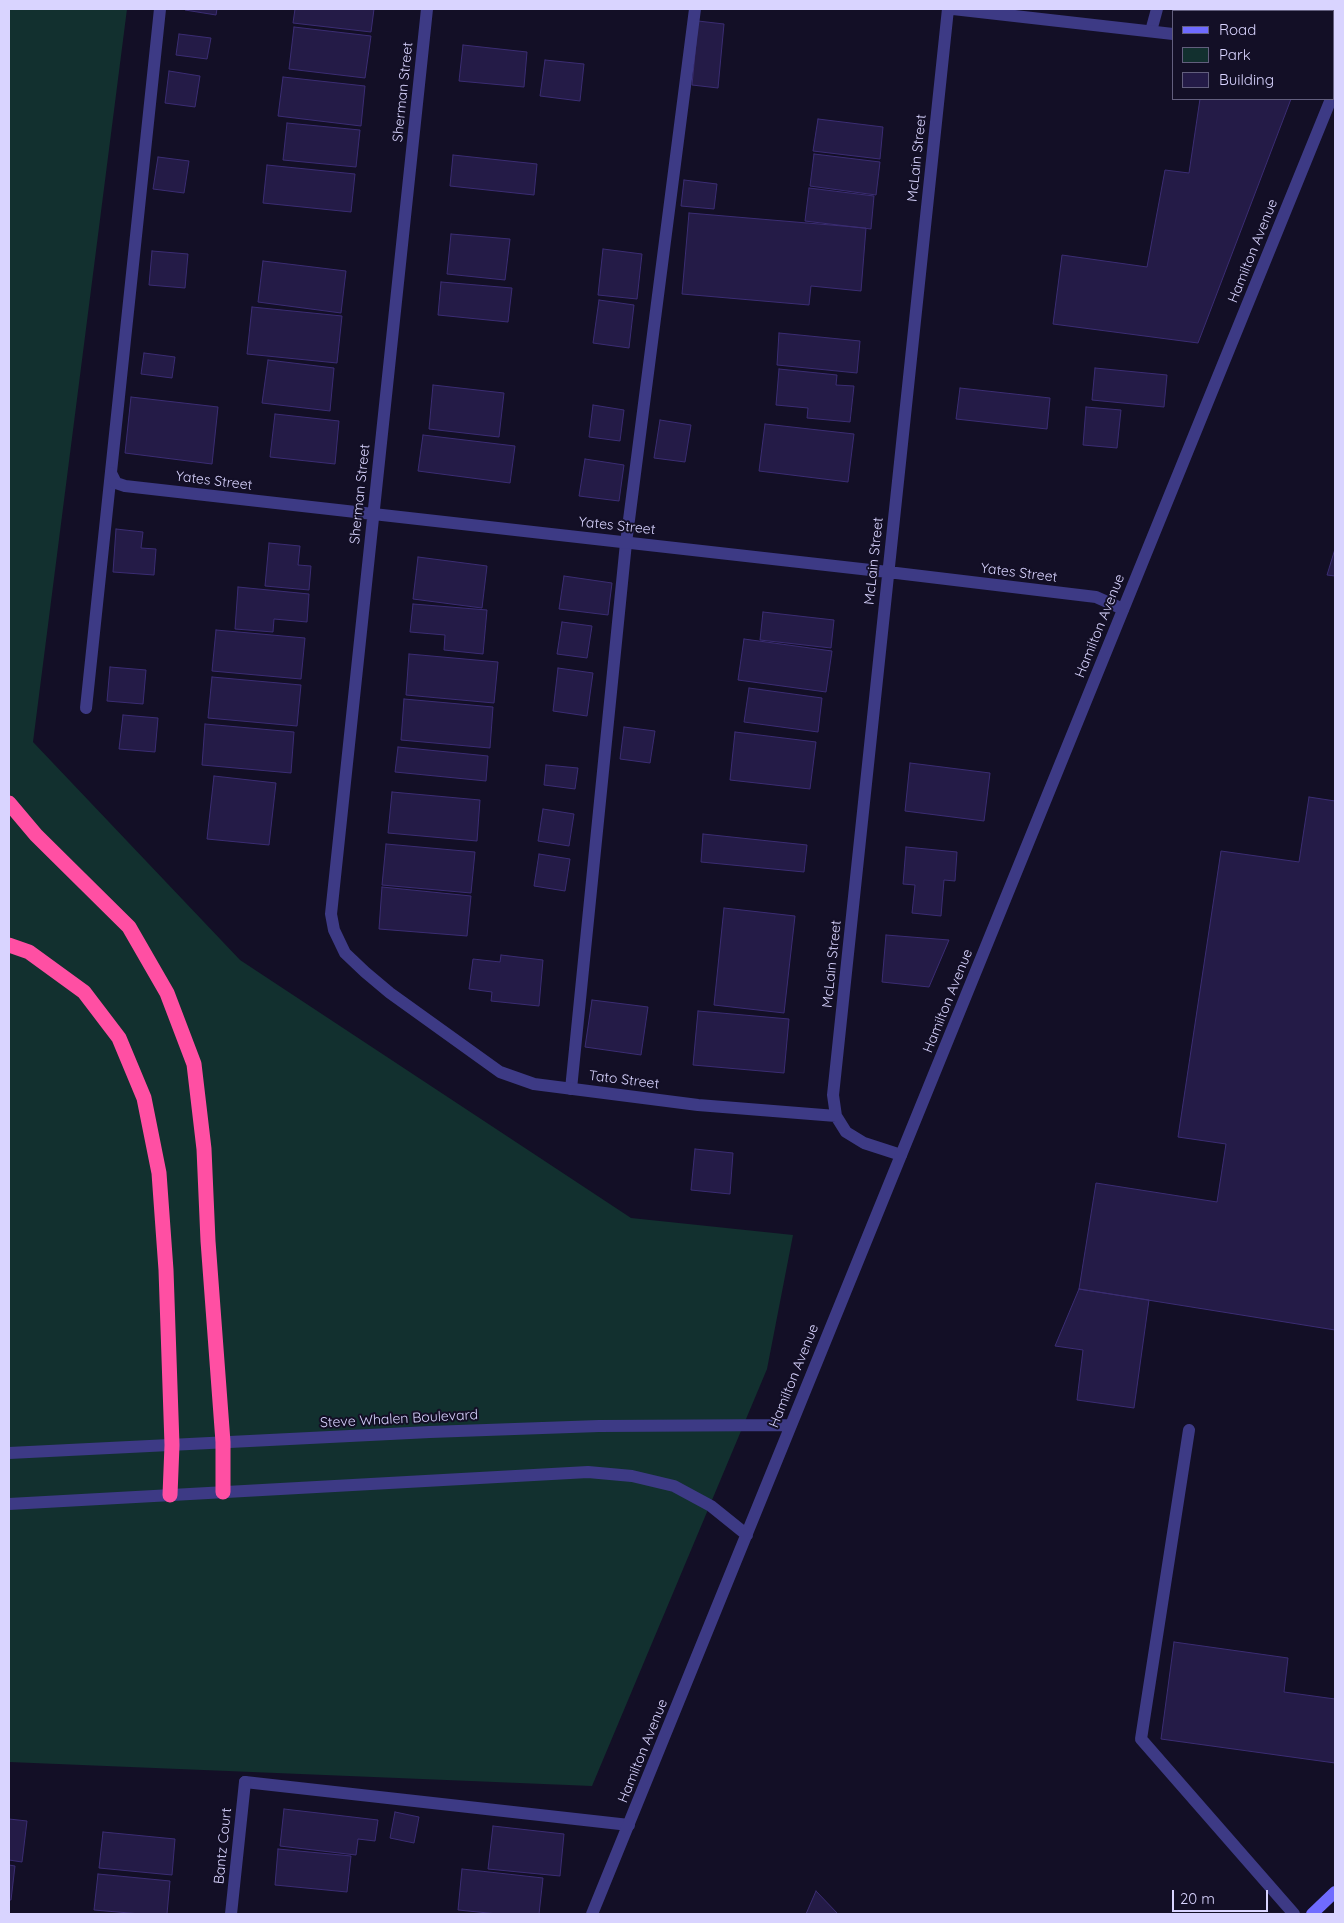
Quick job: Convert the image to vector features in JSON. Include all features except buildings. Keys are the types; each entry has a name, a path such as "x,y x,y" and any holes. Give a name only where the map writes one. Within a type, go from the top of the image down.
{"highway":[{"path":"9,803 36,835 129,927 166,993 194,1064 204,1149 208,1241 223,1442 223,1492"},
{"path":"9,945 29,952 84,992 119,1038 144,1098 159,1173 166,1270 172,1445 170,1495"}],"main road":[{"path":"1312,1914 1335,1892"}],"street":[{"path":"86,708 160,9"},
{"name":"Sherman Street","path":"365,972 344,953 334,930 331,914 427,9"},
{"path":"571,1089 626,543 695,9"},
{"name":"McLain Street","path":"836,1116 833,1096 948,9"},
{"path":"953,9 1172,34"},
{"path":"1151,32 1157,9"},
{"name":"Hamilton Avenue","path":"592,1914 1331,100"},
{"name":"Yates Street","path":"111,473 116,483 125,486 1096,597 1123,609"},
{"name":"Tato Street","path":"365,972 390,993 500,1072 534,1084 698,1105 836,1116"},
{"path":"836,1116 846,1132 864,1143 901,1155"},
{"name":"Steve Whalen Boulevard","path":"9,1453 589,1426 790,1426"},
{"path":"1189,1430 1140,1739 1294,1914"},
{"path":"9,1504 588,1472 632,1476 674,1486 711,1506 747,1535"},
{"name":"Bantz Court","path":"230,1914 245,1782 629,1825"}],"green space":[{"path":"9,9 127,9 33,742 240,960 631,1218 793,1235 767,1369 592,1786 9,1762"}]}
